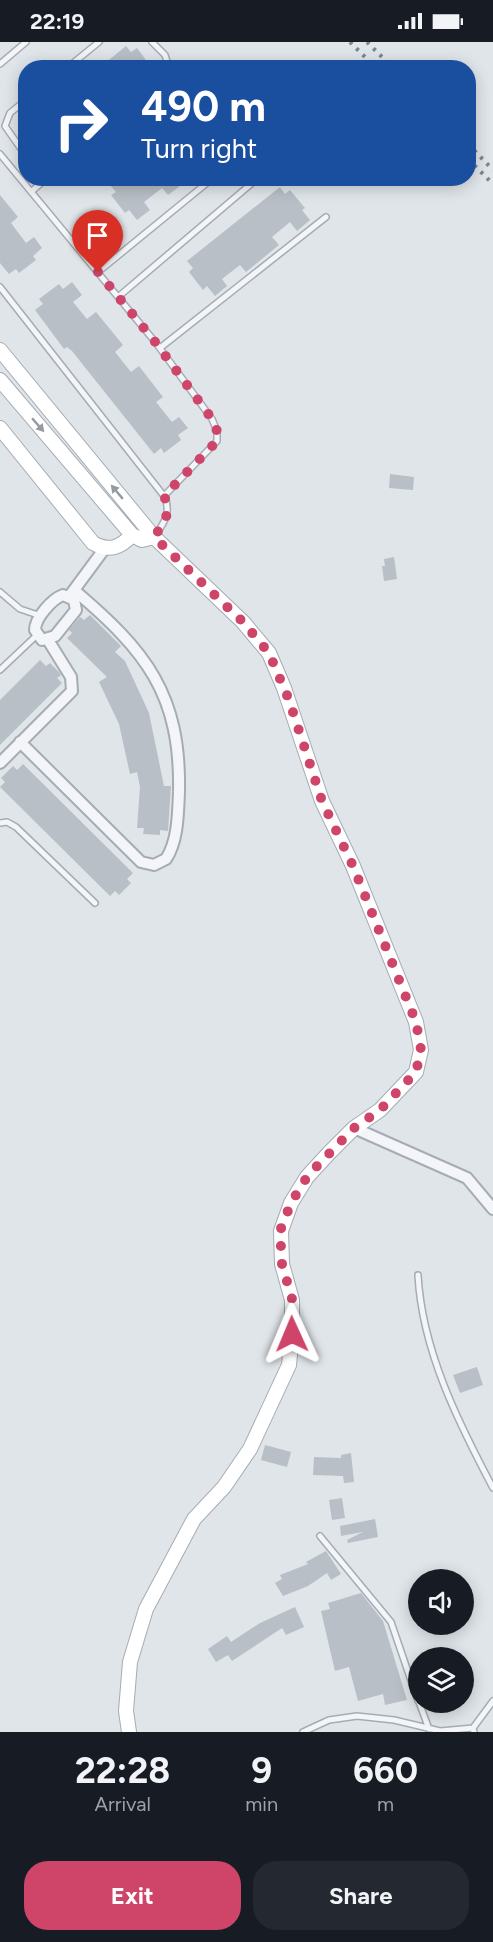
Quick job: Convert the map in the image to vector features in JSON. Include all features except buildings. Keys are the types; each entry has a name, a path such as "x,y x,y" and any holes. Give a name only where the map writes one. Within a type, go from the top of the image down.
{"street":[{"path":"0,350 154,537 243,622 269,653 290,704 322,801 353,866 416,1022 421,1050 416,1072 380,1110 354,1128 307,1177 291,1203 280,1231 282,1264 292,1299 289,1365 250,1449 224,1487 194,1519 146,1609 130,1662 126,1711 129,1732"},
{"path":"0,380 132,535 142,540 154,537"},
{"path":"1,431 89,538 105,548 119,547 132,535"},
{"path":"0,763 72,691 71,677 48,640 37,635 34,627 57,597 72,593 105,548"},
{"path":"48,640 55,636 74,615 76,604 72,593"},
{"path":"20,742 141,862 154,866 166,859 176,827 179,765 173,725 162,689 151,668 132,642 72,593"},
{"path":"354,1128 467,1178 493,1209"}],"lane":[{"path":"0,64 26,42"},
{"path":"77,60 99,42"},
{"path":"152,42 165,55 167,60"},
{"path":"18,106 10,113 5,126 18,145"},
{"path":"0,154 18,175"},
{"path":"28,186 160,348 212,419 217,431 217,441 164,496"},
{"path":"32,191 38,186"},
{"path":"98,272 203,186"},
{"path":"118,297 249,186"},
{"path":"160,348 326,217"},
{"path":"0,287 164,496 167,502 167,519 154,537"},
{"path":"0,592 20,609 41,616"},
{"path":"0,670 37,635"},
{"path":"0,823 6,822 16,827 95,903"},
{"path":"418,1275 419,1297 432,1351 458,1418 493,1488"},
{"path":"320,1536 391,1622 408,1671"},
{"path":"303,1732 329,1720 357,1716 394,1720 441,1731 474,1730 493,1701"},
{"path":"423,1713 429,1729"}],"railway":[{"path":"350,42 368,60"},
{"path":"367,42 385,60"},
{"path":"476,152 493,170"},
{"path":"476,167 493,184"}],"route":[{"path":"98,272 156,343 212,419 217,431 217,441 164,496 167,502 167,519 154,537 243,622 269,653 289,700 322,801 353,866 366,903 416,1022 421,1050 416,1072 380,1110 354,1128 318,1165 307,1177 291,1203 280,1231 282,1264 292,1299 292,1334"}]}
